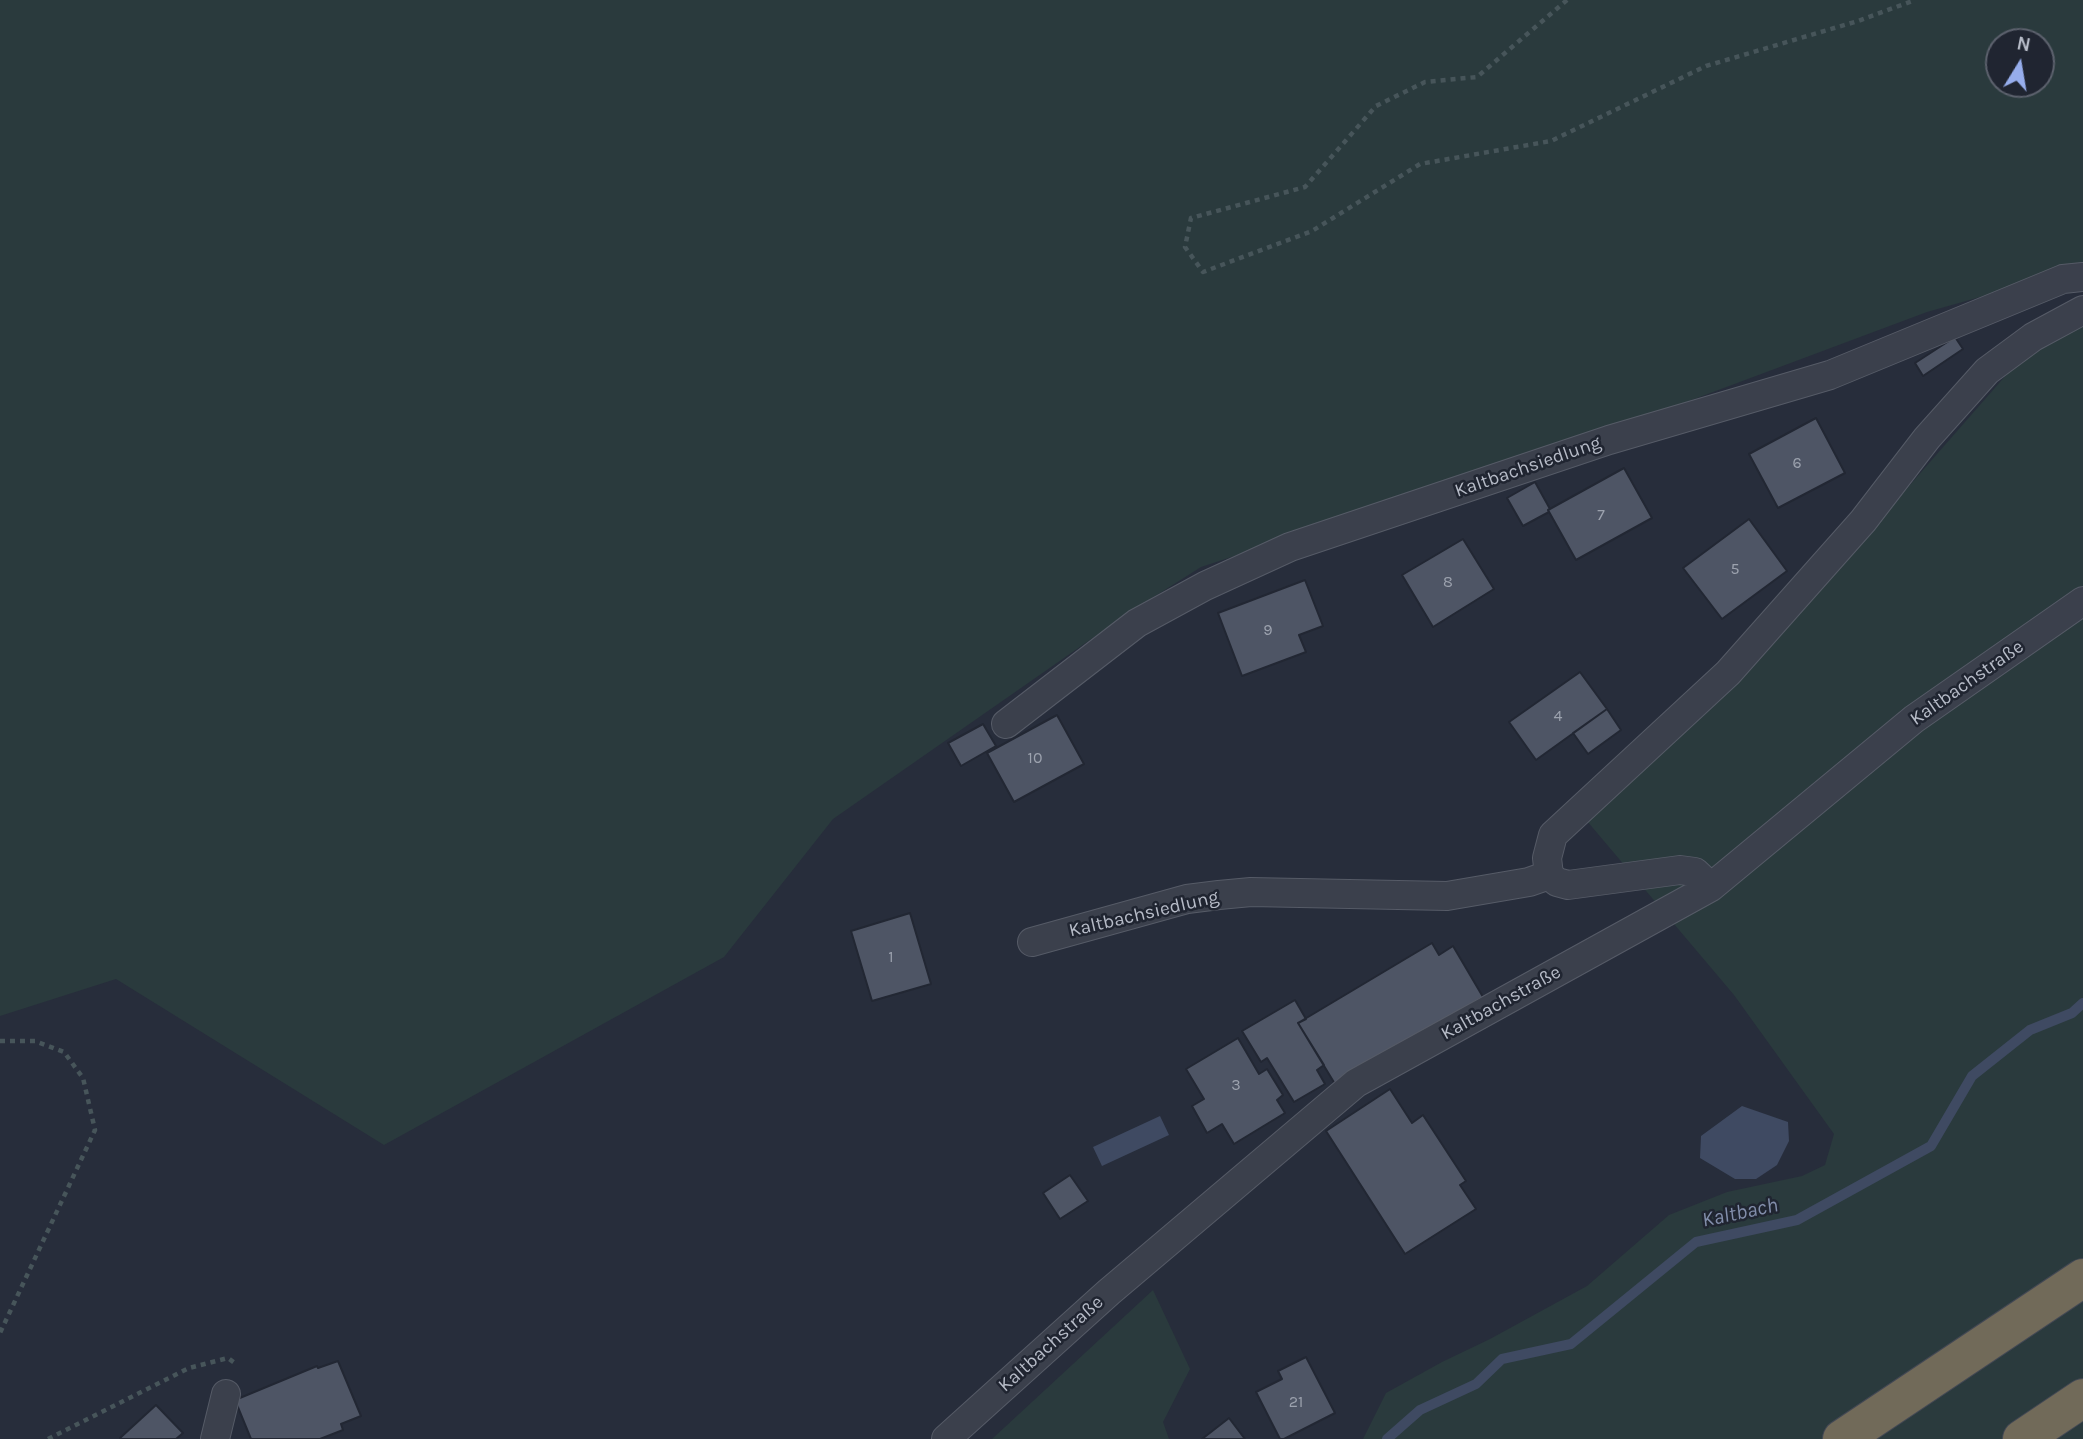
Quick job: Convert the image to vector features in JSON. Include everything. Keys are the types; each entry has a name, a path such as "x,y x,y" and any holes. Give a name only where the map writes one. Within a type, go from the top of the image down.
{"highway":[{"path":"1842,1439 2083,1278"},
{"path":"2022,1439 2083,1398"}],"street":[{"name":"Kaltbachsiedlung","path":"1006,724 1137,624 1205,586 1290,547 1609,440 1830,375 2063,279 2083,277"},
{"path":"1711,887 1695,872 1680,870 1568,885 1557,882 1549,875 1547,858 1553,835 1728,673 1863,521 1927,438 1987,372 2033,337 2083,310"},
{"name":"Kaltbachstraße","path":"946,1439 1109,1292 1356,1083 1711,887 1914,719 2083,601"},
{"name":"Kaltbachsiedlung","path":"1032,942 1187,899 1251,892 1447,896 1529,882 1549,875"},
{"path":"215,1439 226,1394"}],"path":[{"path":"1567,0 1476,77 1425,82 1376,106 1305,187 1191,218 1185,247 1203,272 1312,231 1420,164 1551,141 1706,66 1858,21 1915,0"},
{"path":"0,1041 35,1041 64,1052 83,1078 95,1129 0,1333"},
{"path":"48,1439 189,1368 228,1358 236,1364 226,1394"}],"shaded area":[{"path":"0,0 2083,0 2083,268 1927,312 1558,450 1201,567 1130,612 833,819 724,957 384,1145 116,979 0,1016"},
{"path":"2083,320 2083,1439 1363,1439 1386,1393 1587,1286 1669,1215 1727,1192 1802,1176 1825,1165 1834,1134 1734,995 1587,821 1727,694 2021,358"},
{"path":"1153,1290 1190,1369 1163,1422 1169,1439 992,1439"}],"water":[{"path":"1742,1106 1788,1122 1789,1141 1777,1165 1756,1179 1735,1179 1700,1158 1701,1136"},
{"path":"1160,1116 1169,1135 1102,1166 1093,1147"}],"building":[{"path":"1955,337 1963,349 1923,376 1915,363"},
{"path":"1816,418 1845,473 1778,508 1749,454"},
{"path":"1624,468 1652,518 1576,560 1548,510"},
{"path":"1535,482 1550,509 1523,526 1507,498"},
{"path":"1749,519 1787,571 1722,619 1683,568"},
{"path":"1463,539 1494,589 1433,627 1402,575"},
{"path":"1305,580 1323,626 1299,635 1306,652 1242,676 1218,613"},
{"path":"1580,672 1607,709 1536,760 1509,722"},
{"path":"1607,709 1621,730 1588,754 1573,733"},
{"path":"1057,715 1084,764 1014,802 987,753"},
{"path":"983,724 996,746 961,766 948,743"},
{"path":"910,913 931,984 872,1001 851,931"},
{"path":"1432,943 1439,955 1453,946 1483,997 1335,1084 1298,1023"},
{"path":"1295,1000 1306,1019 1298,1023 1324,1065 1317,1070 1325,1084 1294,1102 1267,1058 1261,1062 1242,1031"},
{"path":"1238,1038 1259,1074 1267,1069 1283,1095 1277,1100 1285,1113 1234,1144 1222,1124 1207,1133 1192,1106 1204,1099 1186,1069"},
{"path":"1390,1089 1412,1123 1423,1115 1466,1181 1460,1185 1476,1209 1405,1254 1326,1131"},
{"path":"1070,1175 1088,1201 1060,1219 1043,1193"},
{"path":"1306,1357 1335,1413 1280,1439 1256,1392 1282,1379 1278,1371"},
{"path":"338,1361 361,1416 341,1424 343,1430 320,1439 251,1439 235,1400 317,1366 318,1368"},
{"path":"156,1405 183,1433 176,1439 120,1438"},
{"path":"1229,1418 1245,1439 1202,1439"}],"waterway":[{"name":"Kaltbach","path":"1387,1439 1420,1410 1476,1384 1502,1359 1571,1344 1696,1242 1797,1220 1931,1146 1972,1076 2030,1030 2072,1013 2083,1003"}]}
